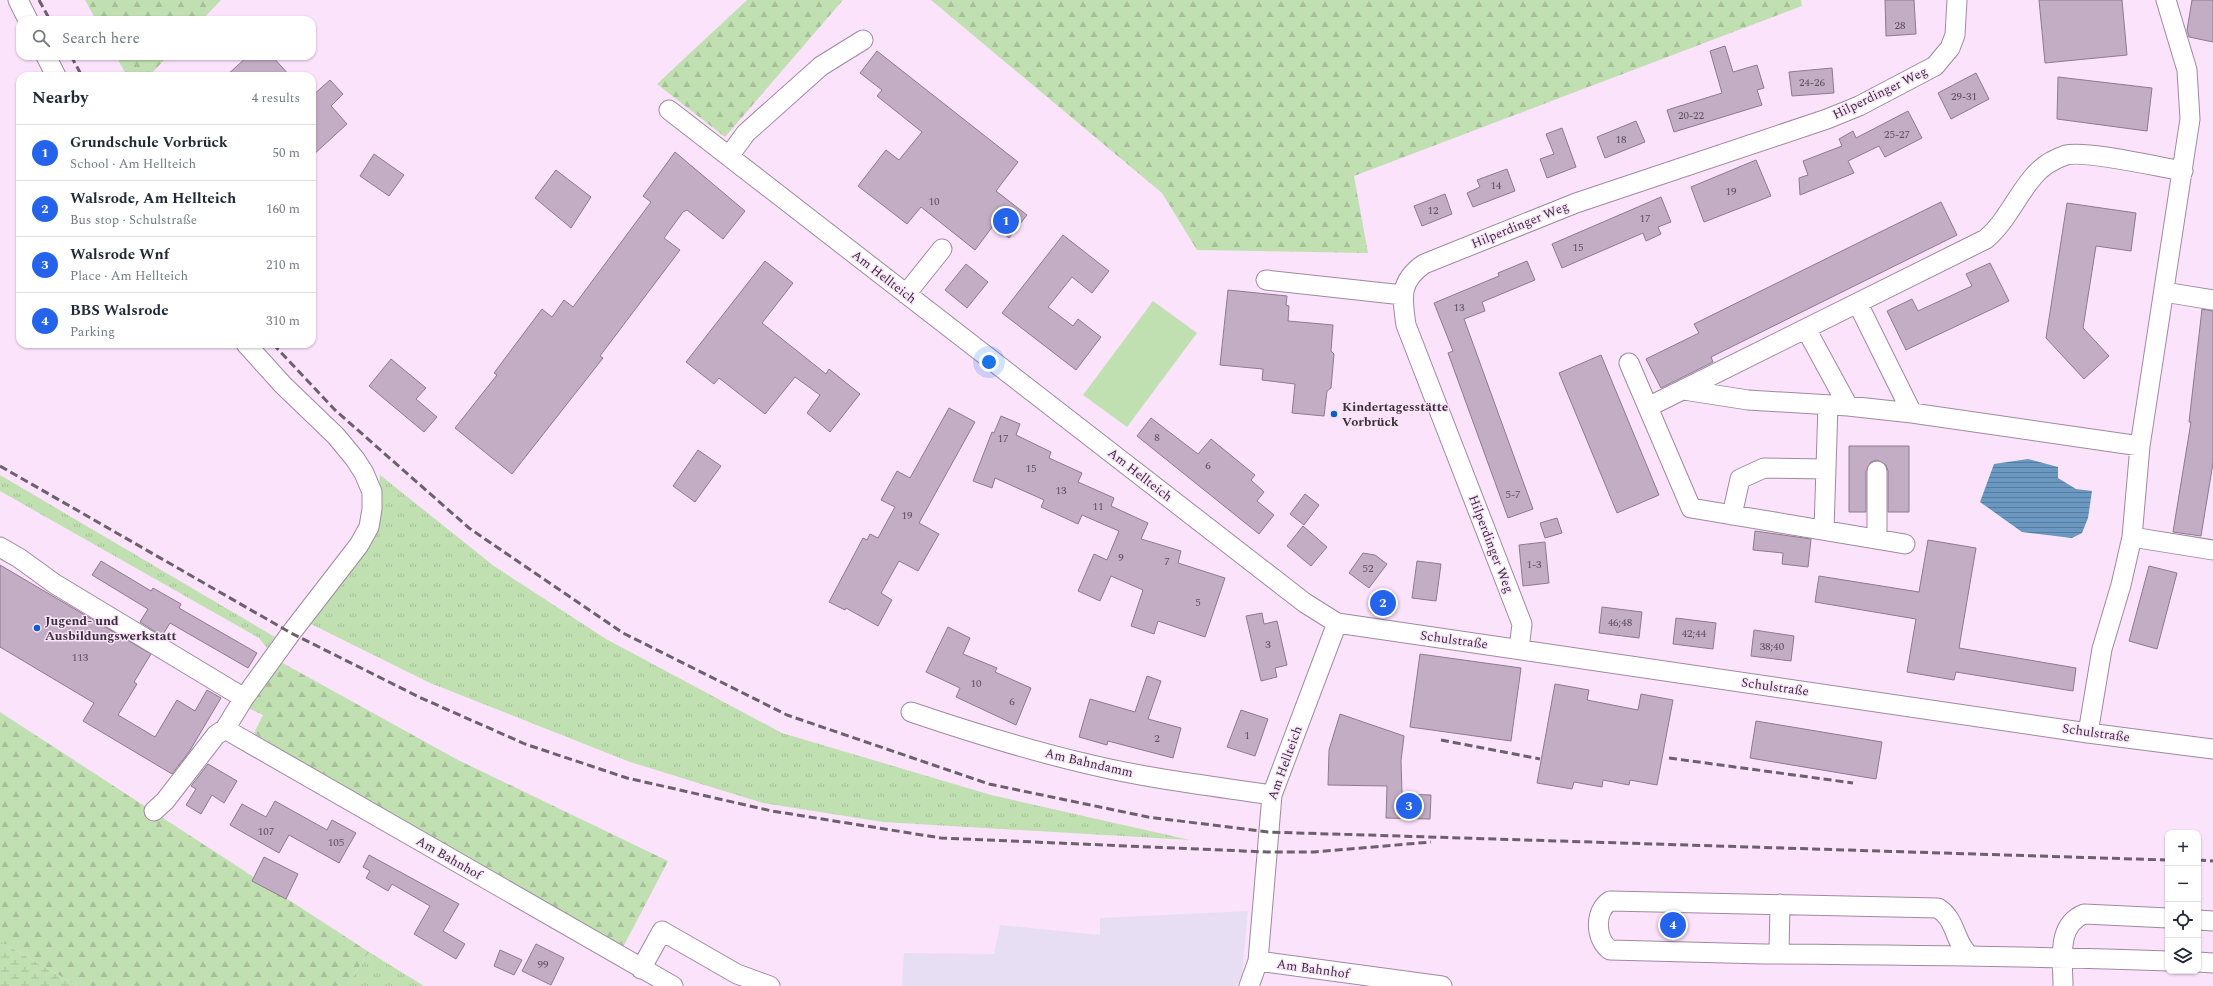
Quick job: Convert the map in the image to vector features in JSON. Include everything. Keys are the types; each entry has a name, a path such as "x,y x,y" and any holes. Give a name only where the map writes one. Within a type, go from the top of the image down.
{"street":[{"path":"18,0 26,16"},
{"name":"Hilperdinger Weg","path":"1520,649 1522,624 1406,325 1402,301 1405,284 1413,271 1424,264 1576,203 1827,119 1859,106 1935,66 1950,48 1956,35 1957,0"},
{"path":"2088,733 2102,649 2121,585 2132,537 2140,446 2190,119 2190,96 2187,70 2166,0"},
{"path":"729,156 746,133 820,66 863,40"},
{"path":"48,60 54,72"},
{"name":"Am Hellteich","path":"669,110 1305,603 1337,623 1272,795 1258,961"},
{"path":"1648,407 1986,240 2000,228 2034,176 2050,162 2067,155 2085,154 2183,171"},
{"path":"906,294 942,249"},
{"path":"1266,280 1403,294"},
{"path":"2164,292 2213,300"},
{"path":"1858,304 1912,413"},
{"path":"1806,329 1848,406"},
{"path":"154,811 165,801 216,735 225,729 244,698 291,633 359,545 369,527 372,509 372,492 364,473 355,459 336,436 283,385 250,348"},
{"path":"1629,363 1691,508 1905,544"},
{"path":"1684,390 1748,400 1848,406 1912,413 2140,446"},
{"path":"1824,530 1828,405"},
{"path":"1732,515 1740,479 1764,468 1826,469"},
{"path":"1877,472 1877,539"},
{"path":"2132,537 2213,550"},
{"path":"0,547 19,558 55,584 244,698"},
{"name":"Schulstraße","path":"1337,623 2088,733 2213,749"},
{"name":"Am Bahndamm","path":"911,712 972,733 1092,765 1163,779 1272,795"},
{"name":"Am Bahnhof","path":"225,729 673,986"},
{"path":"1970,956 1962,949 1953,923 1946,913 1938,908 1610,901 1603,905 1600,911 1600,938 1603,945 1610,950 1779,954 2063,957 2165,961"},
{"path":"1779,954 1780,904"},
{"path":"2063,986 2065,931 2073,918 2084,914 2165,918"},
{"path":"2201,920 2213,921"},
{"path":"641,969 662,931 736,974 770,986"},
{"name":"Am Bahnhof","path":"1249,986 1258,961 1442,986"},
{"path":"2201,962 2213,963"}],"shaded area":[{"path":"1248,911 1242,975 1236,986 902,986 904,953 994,954 1000,925 1100,935 1100,918"}],"green space":[{"path":"85,0 221,0 206,16 94,16"},
{"path":"747,0 843,0 725,137 657,84"},
{"path":"931,0 1801,0 1802,6 1354,176 1368,253 1197,250 1162,193"},
{"path":"118,60 164,60 153,72 125,72"},
{"path":"1153,301 1197,333 1127,427 1083,395"},
{"path":"0,475 275,637 267,648 259,638 0,491"},
{"path":"380,475 494,566 606,639 782,733 991,795 1190,840 883,822 763,803 630,762 430,683 311,624 376,531"},
{"path":"279,661 458,760 668,861 621,951 456,856 254,733 263,715 248,708"},
{"path":"0,712 369,952 346,986 77,986 0,941"},
{"path":"0,941 77,986 0,986"},
{"path":"369,952 424,986 346,986"}],"water":[{"path":"2028,459 2058,467 2058,478 2076,489 2092,491 2088,518 2082,533 2072,538 2022,532 1980,502 1994,464"}],"building":[{"path":"1885,0 1914,0 1916,34 1886,36"},
{"path":"2039,0 2122,0 2127,55 2045,63"},
{"path":"2192,0 2213,0 2213,42 2189,37 2187,30"},
{"path":"1725,46 1733,72 1757,65 1764,88 1757,90 1762,105 1674,132 1667,110 1722,93 1710,51"},
{"path":"877,51 1018,162 996,191 1027,215 1009,238 993,226 975,250 921,207 907,224 858,186 886,150 899,160 922,132 877,96 882,90 860,73"},
{"path":"244,60 276,60 286,72 230,72"},
{"path":"1832,68 1834,93 1792,96 1789,72"},
{"path":"1976,73 1989,99 1951,119 1938,93"},
{"path":"2058,77 2152,88 2147,131 2057,119"},
{"path":"330,80 343,94 331,106 347,124 316,152 316,92"},
{"path":"1908,111 1922,138 1885,157 1879,146 1848,161 1854,173 1800,195 1799,178 1808,175 1803,161 1842,146 1839,139 1853,131 1856,138"},
{"path":"1636,121 1645,142 1605,158 1597,137"},
{"path":"1562,128 1576,167 1547,178 1540,159 1554,154 1546,134"},
{"path":"675,152 745,211 723,239 687,210 683,212 664,238 680,250 600,356 603,358 512,474 455,428 497,375 494,373 542,309 552,317 564,300 573,307 651,202 643,196"},
{"path":"374,154 404,175 389,196 360,176"},
{"path":"1756,160 1771,196 1704,222 1691,187"},
{"path":"1507,169 1515,191 1473,207 1467,193 1480,187 1477,180"},
{"path":"556,170 591,197 571,228 535,198"},
{"path":"1445,194 1452,214 1422,226 1414,206"},
{"path":"1661,197 1671,222 1658,227 1661,234 1646,241 1643,233 1562,268 1552,244"},
{"path":"1941,202 1957,235 1711,357 1713,362 1661,388 1646,359 1699,333 1694,324"},
{"path":"2067,203 2136,213 2131,251 2096,246 2083,328 2109,356 2084,379 2046,338"},
{"path":"1063,235 1109,271 1092,293 1072,277 1048,307 1073,326 1078,319 1101,337 1076,370 1002,313"},
{"path":"765,261 793,283 762,323 826,374 829,369 860,394 830,432 807,413 820,395 795,377 765,414 719,378 714,384 686,362"},
{"path":"1527,261 1535,280 1482,302 1485,311 1464,319 1533,509 1508,518 1448,353 1453,351 1434,303 1499,276 1498,273"},
{"path":"1990,263 2009,301 1906,350 1887,311 1912,299 1918,311 1972,286 1966,274"},
{"path":"966,264 988,282 967,308 945,290"},
{"path":"1228,290 1287,296 1286,305 1289,306 1288,321 1333,325 1331,351 1334,354 1331,388 1327,391 1324,416 1292,413 1295,384 1262,380 1263,369 1220,365"},
{"path":"2202,309 2213,311 2213,463 2201,536 2173,532 2191,422 2189,422"},
{"path":"1601,355 1659,495 1617,513 1559,373"},
{"path":"391,359 426,388 416,399 437,417 424,432 369,386"},
{"path":"949,408 975,422 919,523 939,534 918,571 899,561 881,593 892,600 878,626 846,608 845,610 829,602 863,538 867,540 870,534 878,538 895,507 881,500 897,471 910,478"},
{"path":"1001,416 1020,424 1016,435 1051,452 1049,458 1082,473 1078,482 1114,498 1111,506 1148,523 1141,539 1181,551 1178,563 1225,578 1205,637 1158,621 1154,634 1131,626 1143,590 1111,576 1100,601 1078,591 1094,554 1107,560 1119,531 1082,515 1078,524 1041,507 1044,500 995,478 992,488 973,481 992,432 994,433"},
{"path":"1151,418 1198,454 1211,439 1255,475 1251,480 1264,492 1257,501 1274,515 1259,534 1137,436"},
{"path":"1849,446 1909,446 1909,512 1888,512 1888,471 1886,465 1877,460 1871,462 1866,471 1866,512 1849,512"},
{"path":"698,450 721,466 695,502 673,486"},
{"path":"1305,494 1319,505 1304,525 1290,514"},
{"path":"1557,518 1562,533 1545,538 1540,523"},
{"path":"1303,526 1327,547 1311,566 1287,546"},
{"path":"1755,531 1811,539 1808,567 1782,564 1783,553 1753,550"},
{"path":"1928,540 1976,548 1959,648 2076,668 2073,691 1956,672 1954,680 1907,672 1916,619 1815,602 1819,576 1919,592"},
{"path":"1545,542 1549,583 1523,586 1519,545"},
{"path":"1363,553 1375,555 1387,564 1369,588 1349,573"},
{"path":"101,561 151,591 153,588 181,604 179,608 257,653 248,668 170,623 162,636 140,622 148,609 92,575"},
{"path":"1417,561 1441,564 1436,601 1412,598"},
{"path":"0,565 151,654 134,682 137,684 118,715 155,737 177,700 195,711 207,690 221,698 189,752 172,774 83,721 94,703 0,647"},
{"path":"2149,566 2177,573 2157,649 2129,641"},
{"path":"1602,607 1642,612 1639,638 1599,633"},
{"path":"1262,613 1264,624 1277,621 1287,665 1275,668 1277,677 1261,681 1246,616"},
{"path":"1676,618 1716,623 1713,649 1673,644"},
{"path":"948,627 970,638 963,654 997,668 995,672 1031,688 1016,725 956,697 960,688 926,672"},
{"path":"1754,630 1794,636 1791,661 1751,656"},
{"path":"1420,654 1521,668 1511,741 1410,727"},
{"path":"1147,676 1161,681 1148,719 1181,728 1173,758 1108,741 1107,745 1079,737 1090,699 1135,712"},
{"path":"1555,684 1589,690 1587,700 1638,710 1641,694 1673,700 1657,785 1630,780 1629,785 1603,780 1602,787 1574,782 1572,789 1537,783"},
{"path":"1241,710 1268,719 1255,756 1227,747"},
{"path":"1340,714 1404,736 1401,761 1402,794 1431,795 1430,819 1386,818 1387,786 1328,785 1329,750"},
{"path":"1756,721 1882,742 1876,779 1750,758"},
{"path":"208,764 237,781 224,803 212,795 201,814 186,805 196,789 191,786"},
{"path":"275,801 327,830 332,820 356,833 339,863 289,835 279,853 230,825 242,804 266,817"},
{"path":"369,855 459,904 443,931 465,944 456,959 414,934 430,906 392,884 388,891 366,878 370,871 363,867"},
{"path":"264,857 298,874 286,899 252,881"},
{"path":"536,944 564,958 551,985 522,971"},
{"path":"500,950 522,960 514,975 494,966"}],"railway":[{"path":"39,0 48,16"},
{"path":"73,60 80,72"},
{"path":"277,348 335,410 469,528 623,633 787,715 989,784 1148,817 1268,832 2165,860"},
{"path":"0,466 291,633 419,697 525,744 627,778 772,811 941,838 1267,852 1314,852 1431,842"},
{"path":"1441,740 1540,759"},
{"path":"1669,758 1853,783"},
{"path":"2201,860 2213,861"}],"place":[{"name":"Grundschule Vorbrück","path":"1006,221"},
{"name":"Kindertagesstätte Vorbrück","path":"1334,414"},
{"name":"Walsrode, Am Hellteich","path":"1383,603"},
{"name":"Jugend- und Ausbildungswerkstatt","path":"37,628"},
{"name":"Walsrode Wnf","path":"1409,806"},
{"name":"BBS Walsrode","path":"1673,925"}]}
